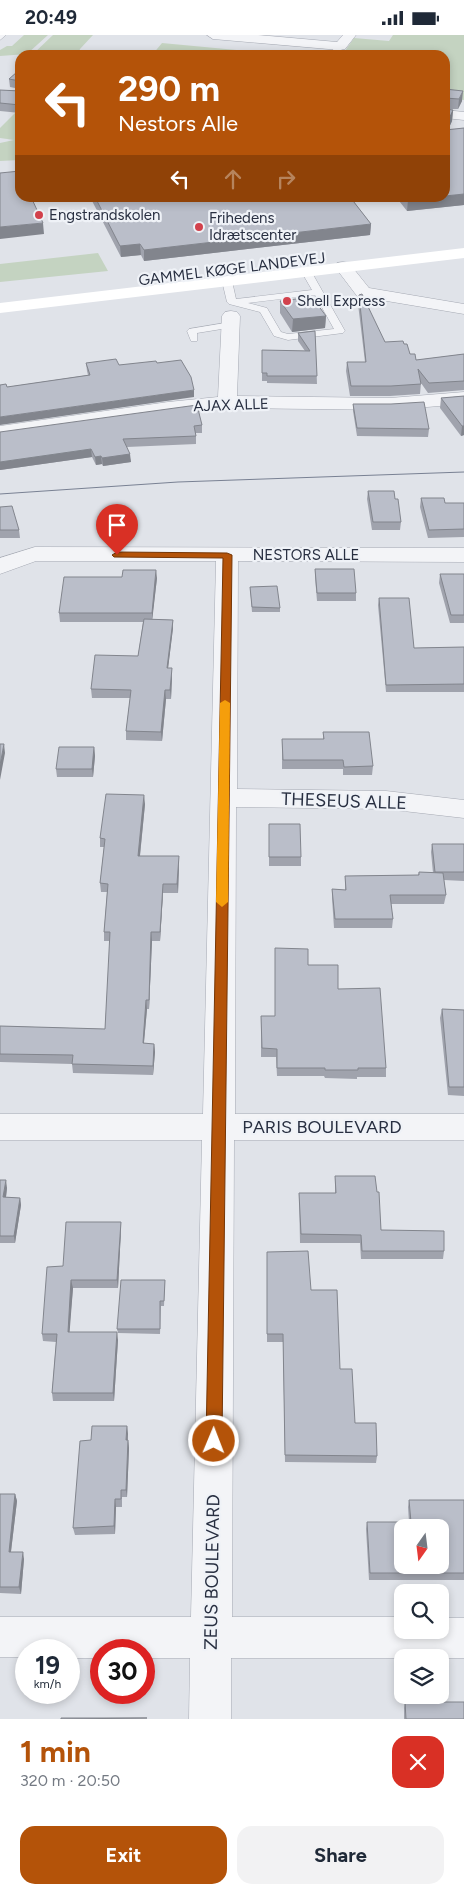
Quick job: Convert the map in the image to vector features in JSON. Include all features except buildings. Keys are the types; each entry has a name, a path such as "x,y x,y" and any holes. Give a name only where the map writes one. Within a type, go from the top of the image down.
{"main road":[{"name":"GAMMEL KØGE LANDEVEJ","path":"0,296 464,242"},
{"name":"GAMMEL KØGE LANDEVEJ","path":"0,308 464,253"}],"street":[{"path":"213,35 337,50 350,35"},
{"path":"450,114 464,115"},
{"name":"GAMMEL KØGE LANDEVEJ","path":"343,267 362,292 464,309"},
{"path":"227,403 231,314"},
{"name":"AJAX ALLE","path":"0,431 168,408 227,403 390,404 464,398"},
{"name":"NESTORS ALLE","path":"0,567 13,560 35,554 464,555"},
{"name":"ZEUS BOULEVARD","path":"210,1719 227,555"},
{"name":"THESEUS ALLE","path":"224,798 386,800 464,809"},
{"name":"PARIS BOULEVARD","path":"0,1127 464,1127"},
{"path":"0,1637 464,1638"}],"lane":[{"path":"0,38 3,35"},
{"path":"231,314 264,310 278,333 288,337 340,331 306,271"},
{"path":"227,281 231,314"},
{"path":"194,339 192,331 231,314 318,292"}],"green space":[{"path":"24,35 48,35 31,50 15,50 15,55 0,56 0,50 7,46 12,46"},
{"path":"53,35 93,35 80,50 37,50"},
{"path":"393,35 464,35 464,100 450,99 450,50 346,50 354,38 389,41"},
{"path":"162,43 236,50 156,50"},
{"path":"15,113 15,160 0,161 0,143 14,140 0,138 0,128"},
{"path":"98,253 108,271 0,282 0,264"}],"tram line":[{"path":"0,494 178,482 464,472"}],"slow traffic":[{"path":"222,902 225,703"}],"place":[{"name":"Engstrandskolen","path":"39,215"},
{"name":"Frihedens Idrætscenter","path":"199,227"},
{"name":"Shell Express","path":"287,301"}],"route":[{"path":"117,555 227,555 214,1441"}]}
